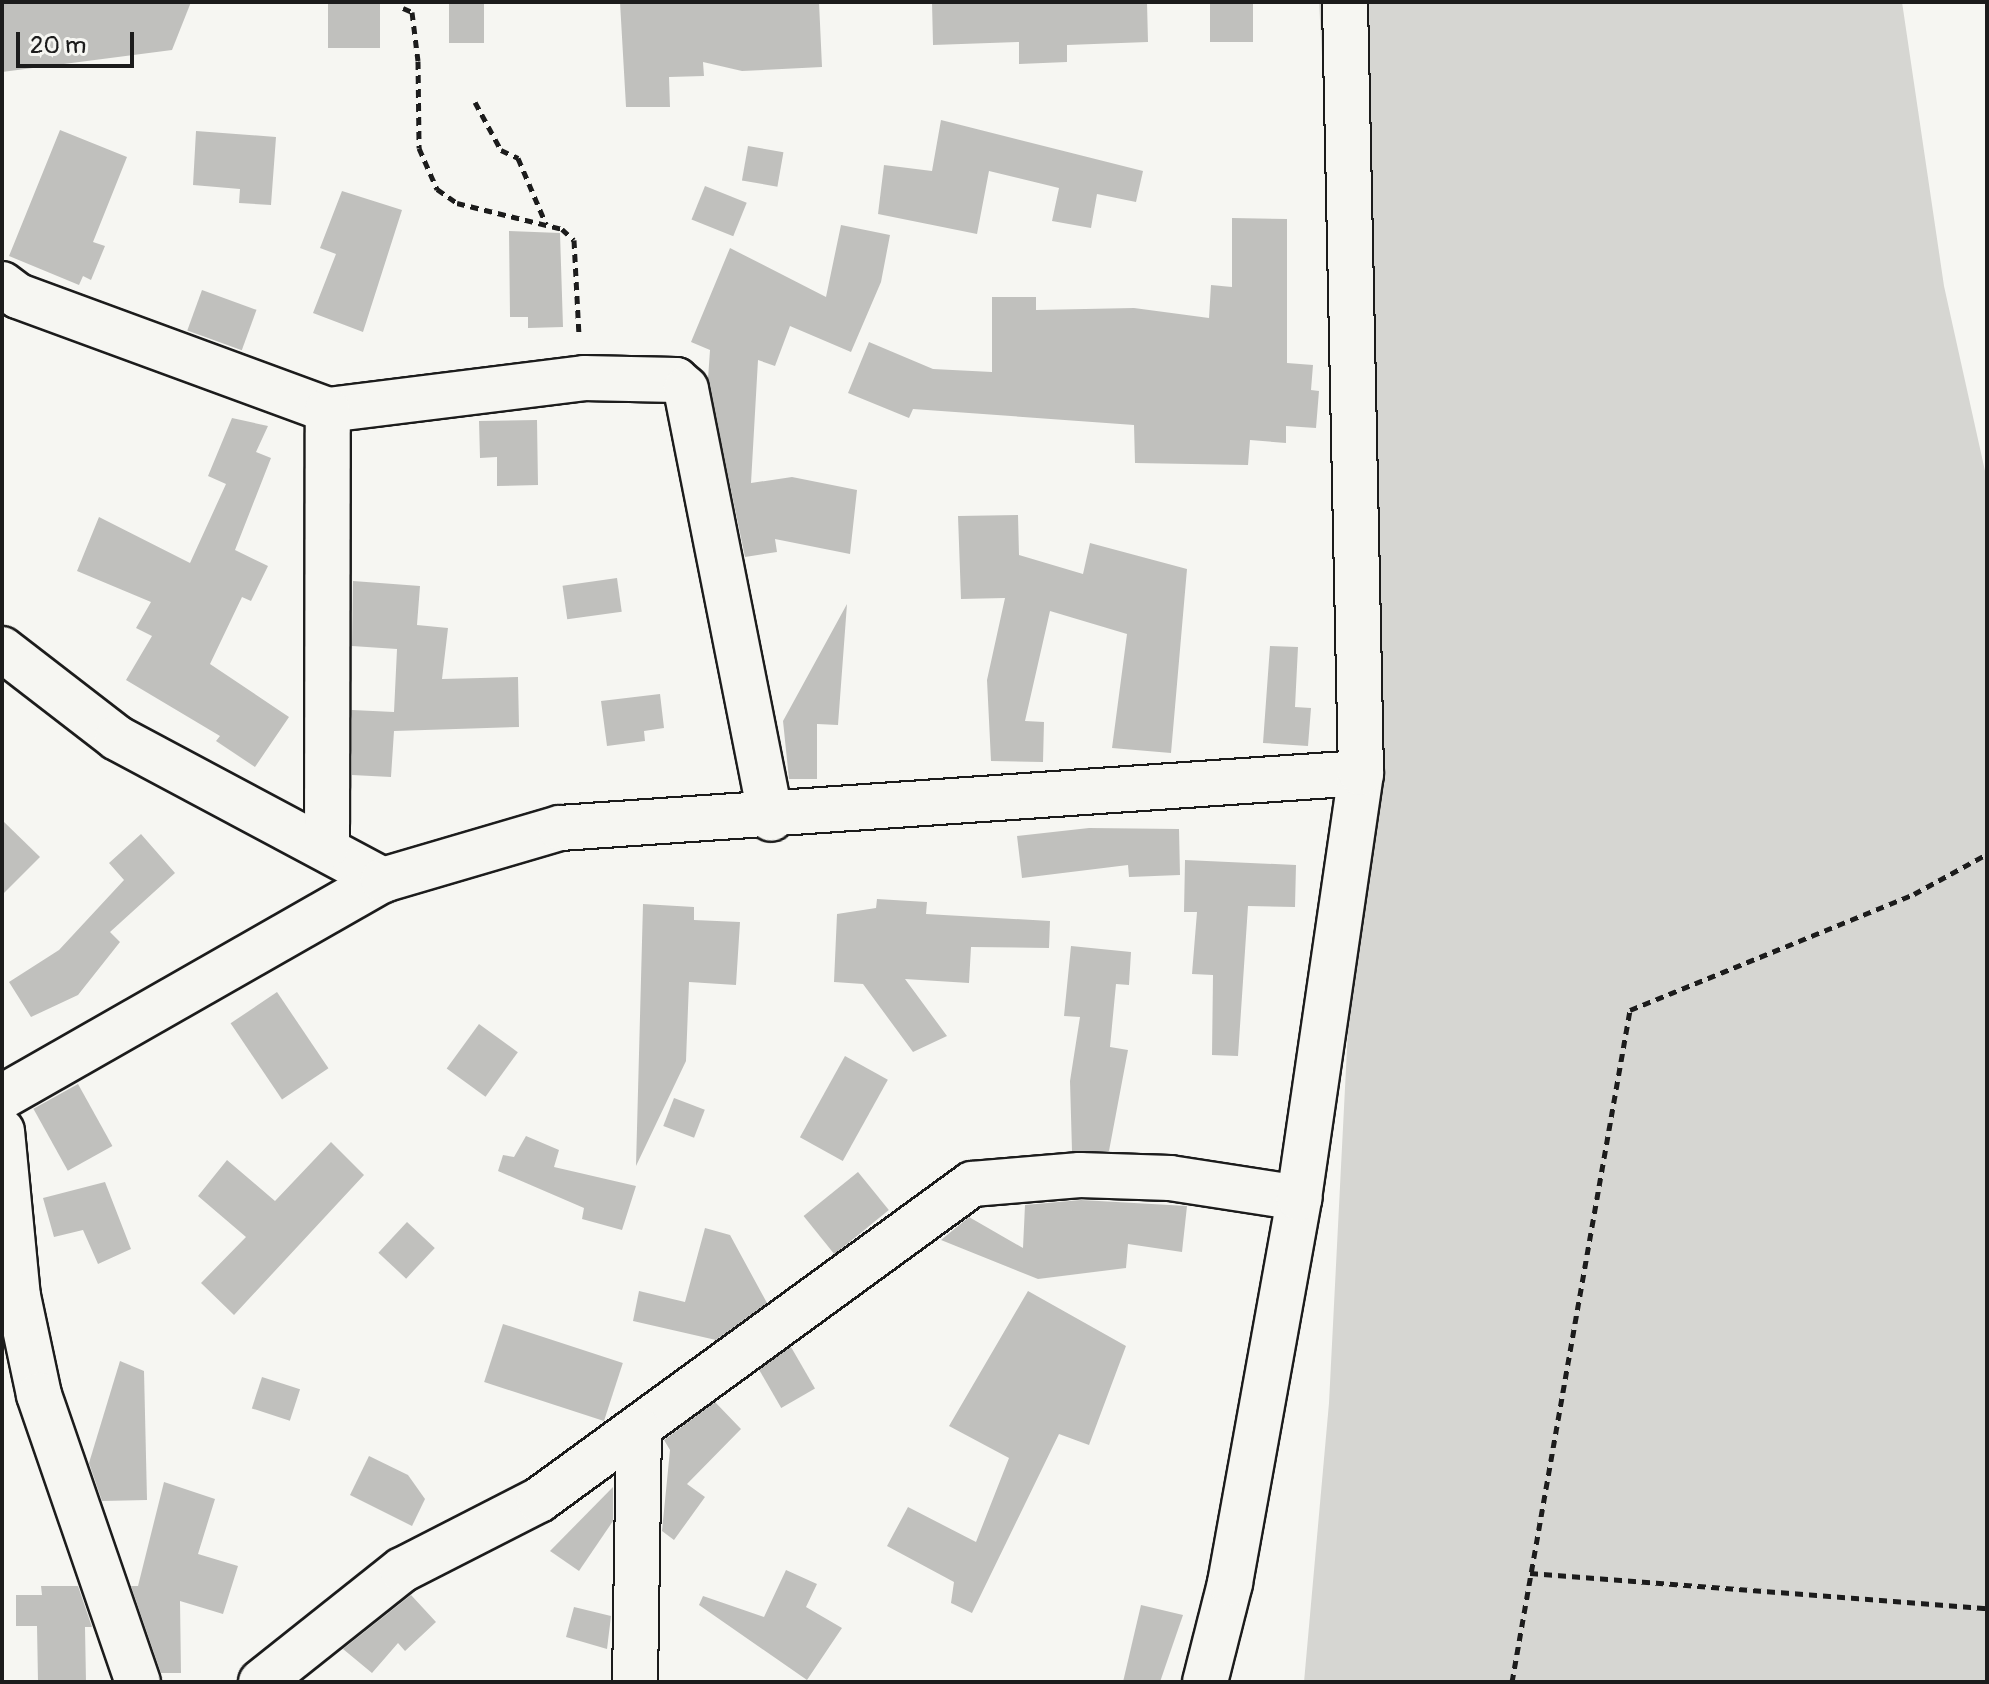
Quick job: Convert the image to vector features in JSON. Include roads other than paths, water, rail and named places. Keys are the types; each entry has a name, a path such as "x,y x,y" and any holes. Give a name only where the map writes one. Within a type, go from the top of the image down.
{"street":[{"path":"1205,1682 1230,1583 1299,1198 1361,773 1345,2"},
{"path":"2,284 18,296 328,410 584,378 662,377 686,389 771,819"},
{"path":"327,845 328,410"},
{"path":"2,649 117,738 327,845 383,880"},
{"path":"2,1097 383,880 560,828 771,819 1361,773"},
{"path":"2,1131 19,1245 18,1296 39,1395 138,1682"},
{"path":"261,1682 402,1570 539,1500 981,1180 1170,1178 1299,1198"},
{"path":"635,1682 639,1430"}]}
